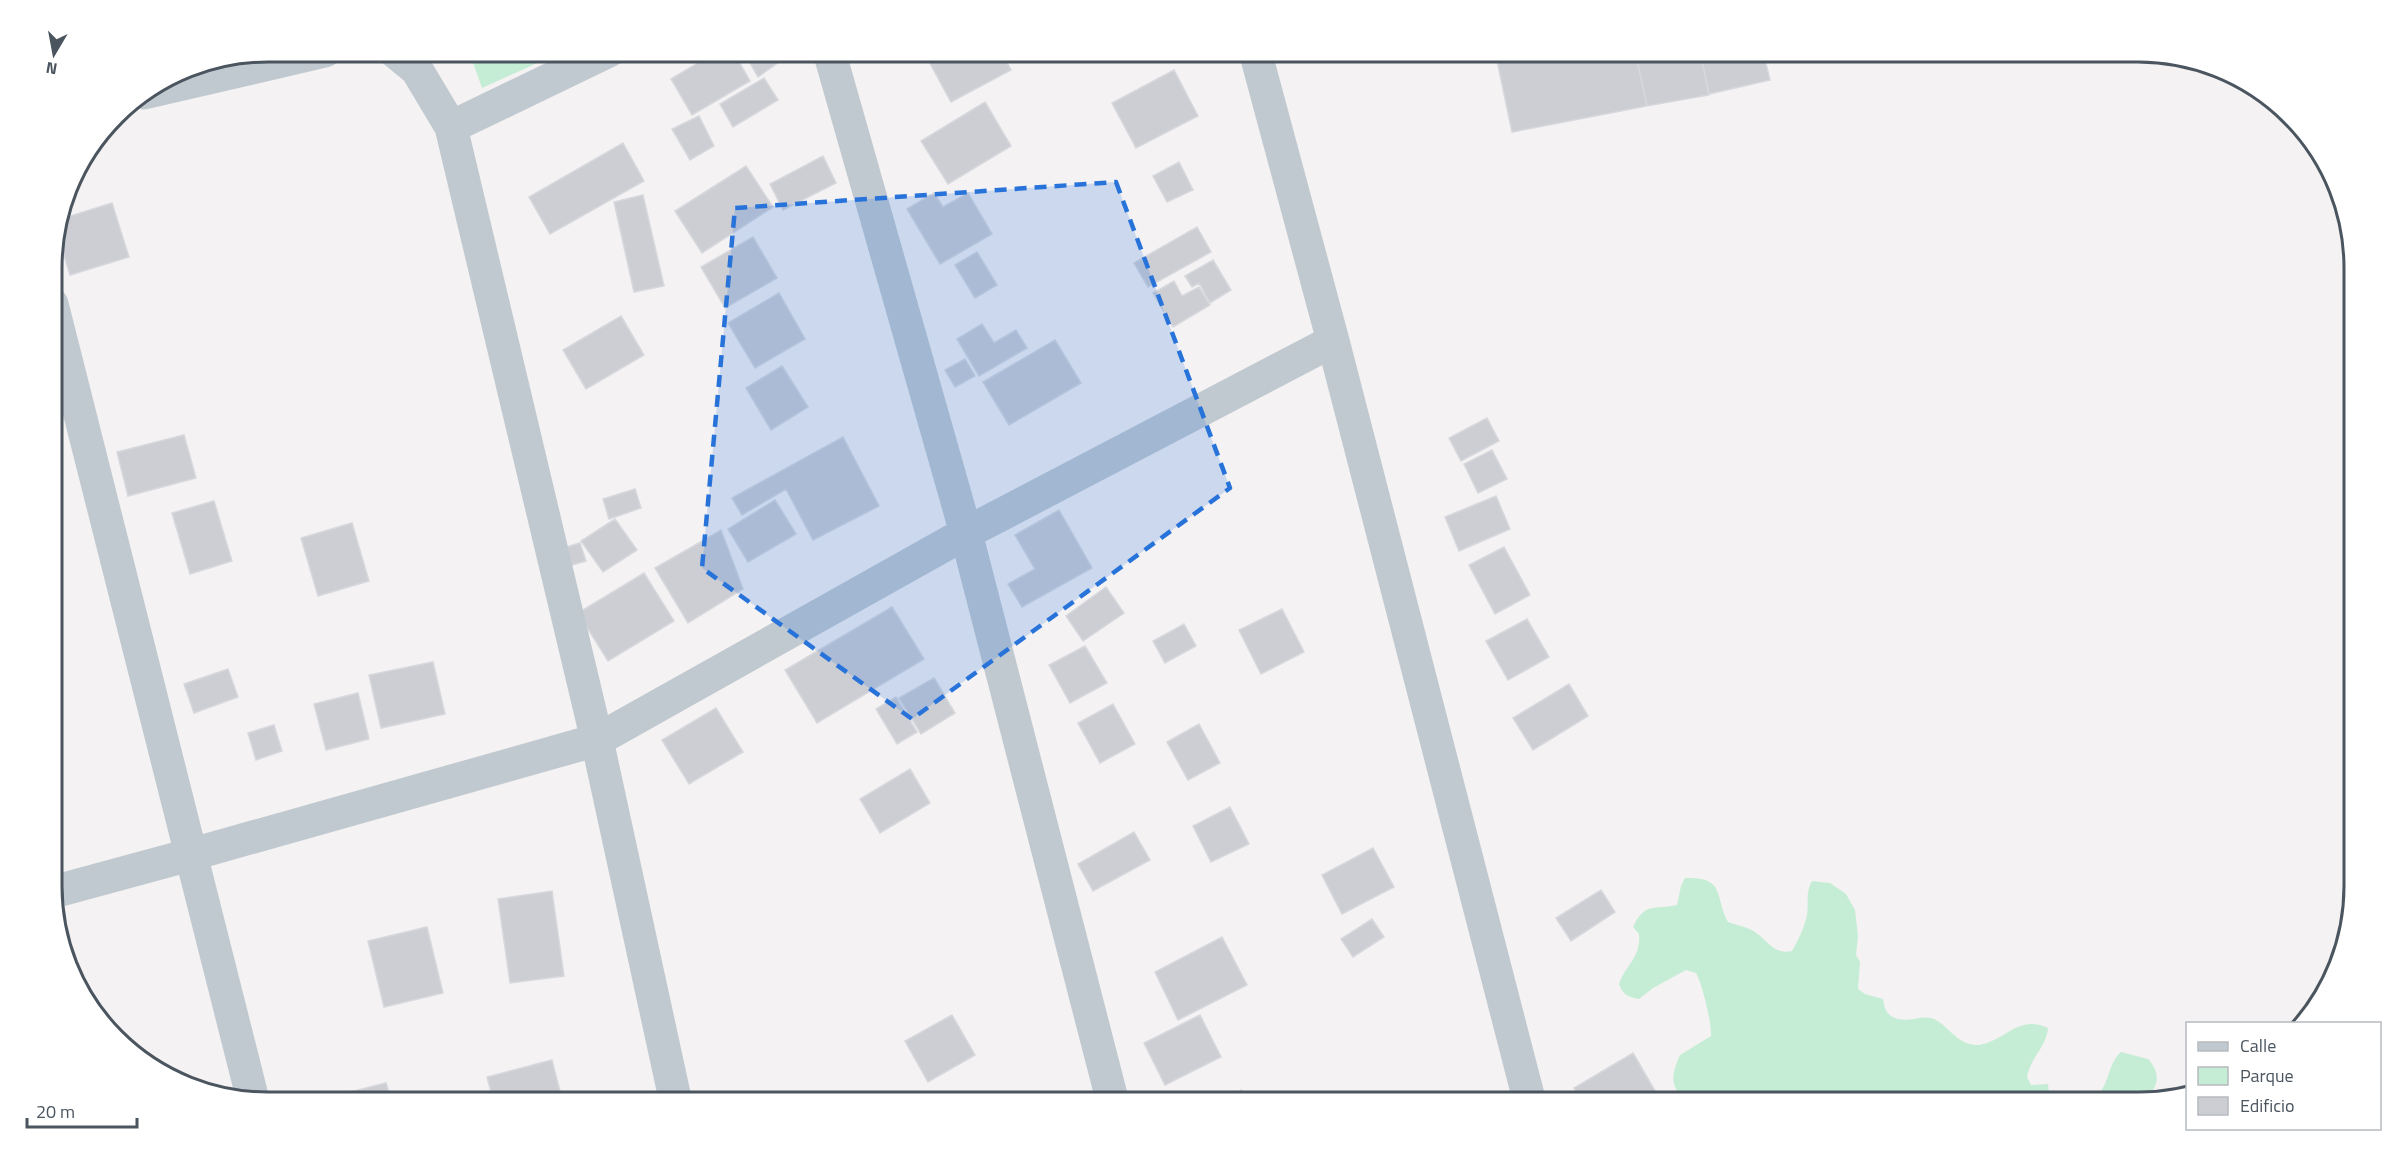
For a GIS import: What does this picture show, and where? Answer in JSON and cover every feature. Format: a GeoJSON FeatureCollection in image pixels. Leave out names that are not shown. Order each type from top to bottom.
{"type":"FeatureCollection","features":[{"type":"Feature","properties":{"kind":"street"},"geometry":{"type":"LineString","coordinates":[[168,87],[278,62]]}},
{"type":"Feature","properties":{"kind":"street"},"geometry":{"type":"LineString","coordinates":[[407,62],[417,70],[451,126],[597,740],[674,1092]]}},
{"type":"Feature","properties":{"kind":"street"},"geometry":{"type":"LineString","coordinates":[[451,126],[586,62]]}},
{"type":"Feature","properties":{"kind":"street"},"geometry":{"type":"LineString","coordinates":[[832,62],[966,533],[1110,1092]]}},
{"type":"Feature","properties":{"kind":"street"},"geometry":{"type":"LineString","coordinates":[[1258,62],[1334,342],[1527,1092]]}},
{"type":"Feature","properties":{"kind":"street"},"geometry":{"type":"LineString","coordinates":[[62,890],[597,740],[966,533],[1334,342]]}},
{"type":"Feature","properties":{"kind":"street"},"geometry":{"type":"LineString","coordinates":[[62,343],[193,854],[251,1091]]}},
{"type":"Feature","properties":{"kind":"highlighted area"},"geometry":{"type":"Polygon","coordinates":[[[1116,182],[1230,488],[912,719],[702,568],[735,208],[1116,182]]]}},
{"type":"Feature","properties":{"kind":"green space"},"geometry":{"type":"Polygon","coordinates":[[[473,62],[540,62],[482,88],[473,62]]]}},
{"type":"Feature","properties":{"kind":"green space"},"geometry":{"type":"Polygon","coordinates":[[[1685,878],[1698,878],[1713,884],[1728,922],[1752,930],[1776,949],[1786,952],[1792,951],[1803,929],[1812,881],[1830,883],[1846,894],[1855,910],[1858,936],[1856,955],[1860,962],[1858,989],[1865,994],[1883,999],[1886,1010],[1897,1019],[1931,1018],[1961,1040],[1972,1045],[1988,1043],[2028,1024],[2048,1028],[2047,1035],[2031,1064],[2027,1077],[2031,1085],[2048,1084],[2049,1092],[1678,1092],[1673,1076],[1680,1055],[1711,1036],[1706,1004],[1696,973],[1686,970],[1653,988],[1639,999],[1626,995],[1619,984],[1638,949],[1639,934],[1633,927],[1637,919],[1651,908],[1677,905],[1685,878]]]}},
{"type":"Feature","properties":{"kind":"green space"},"geometry":{"type":"Polygon","coordinates":[[[2121,1052],[2148,1059],[2157,1076],[2152,1092],[2081,1092],[2101,1091],[2121,1052]]]}},
{"type":"Feature","properties":{"kind":"building"},"geometry":{"type":"Polygon","coordinates":[[[700,62],[739,62],[750,81],[692,115],[671,79],[700,62]]]}},
{"type":"Feature","properties":{"kind":"building"},"geometry":{"type":"Polygon","coordinates":[[[749,62],[779,62],[758,77],[749,62]]]}},
{"type":"Feature","properties":{"kind":"building"},"geometry":{"type":"Polygon","coordinates":[[[929,62],[1007,62],[1011,70],[951,102],[929,62]]]}},
{"type":"Feature","properties":{"kind":"building"},"geometry":{"type":"Polygon","coordinates":[[[1497,62],[1637,62],[1647,106],[1512,132],[1497,62]]]}},
{"type":"Feature","properties":{"kind":"building"},"geometry":{"type":"Polygon","coordinates":[[[1637,62],[1702,62],[1709,95],[1647,106],[1637,62]]]}},
{"type":"Feature","properties":{"kind":"building"},"geometry":{"type":"Polygon","coordinates":[[[1702,62],[1766,62],[1770,80],[1709,94],[1702,62]]]}},
{"type":"Feature","properties":{"kind":"building"},"geometry":{"type":"Polygon","coordinates":[[[1174,70],[1198,116],[1136,148],[1112,103],[1174,70]]]}},
{"type":"Feature","properties":{"kind":"building"},"geometry":{"type":"Polygon","coordinates":[[[764,78],[778,100],[733,127],[720,104],[764,78]]]}},
{"type":"Feature","properties":{"kind":"building"},"geometry":{"type":"Polygon","coordinates":[[[985,102],[1011,146],[948,184],[921,141],[985,102]]]}},
{"type":"Feature","properties":{"kind":"building"},"geometry":{"type":"Polygon","coordinates":[[[699,116],[714,146],[690,160],[672,129],[699,116]]]}},
{"type":"Feature","properties":{"kind":"building"},"geometry":{"type":"Polygon","coordinates":[[[623,143],[644,181],[550,234],[529,197],[623,143]]]}},
{"type":"Feature","properties":{"kind":"building"},"geometry":{"type":"Polygon","coordinates":[[[823,156],[836,183],[783,210],[770,184],[823,156]]]}},
{"type":"Feature","properties":{"kind":"building"},"geometry":{"type":"Polygon","coordinates":[[[1179,162],[1193,190],[1167,202],[1153,176],[1179,162]]]}},
{"type":"Feature","properties":{"kind":"building"},"geometry":{"type":"Polygon","coordinates":[[[746,166],[773,207],[702,253],[675,211],[746,166]]]}},
{"type":"Feature","properties":{"kind":"building"},"geometry":{"type":"Polygon","coordinates":[[[934,193],[943,207],[968,193],[992,234],[940,264],[907,209],[934,193]]]}},
{"type":"Feature","properties":{"kind":"building"},"geometry":{"type":"Polygon","coordinates":[[[643,195],[664,286],[634,292],[614,202],[643,195]]]}},
{"type":"Feature","properties":{"kind":"building"},"geometry":{"type":"Polygon","coordinates":[[[112,203],[129,257],[70,275],[62,250],[68,217],[112,203]]]}},
{"type":"Feature","properties":{"kind":"building"},"geometry":{"type":"Polygon","coordinates":[[[1197,227],[1211,252],[1148,287],[1134,263],[1197,227]]]}},
{"type":"Feature","properties":{"kind":"building"},"geometry":{"type":"Polygon","coordinates":[[[753,237],[777,278],[725,308],[701,267],[753,237]]]}},
{"type":"Feature","properties":{"kind":"building"},"geometry":{"type":"Polygon","coordinates":[[[977,252],[997,285],[975,298],[955,265],[977,252]]]}},
{"type":"Feature","properties":{"kind":"building"},"geometry":{"type":"Polygon","coordinates":[[[1213,260],[1231,290],[1210,303],[1199,283],[1192,287],[1185,276],[1213,260]]]}},
{"type":"Feature","properties":{"kind":"building"},"geometry":{"type":"Polygon","coordinates":[[[1174,281],[1182,296],[1199,287],[1210,305],[1173,327],[1153,293],[1174,281]]]}},
{"type":"Feature","properties":{"kind":"building"},"geometry":{"type":"Polygon","coordinates":[[[779,293],[805,339],[755,368],[728,323],[779,293]]]}},
{"type":"Feature","properties":{"kind":"building"},"geometry":{"type":"Polygon","coordinates":[[[621,316],[644,355],[586,389],[563,350],[621,316]]]}},
{"type":"Feature","properties":{"kind":"building"},"geometry":{"type":"Polygon","coordinates":[[[982,324],[994,343],[1016,330],[1027,348],[979,376],[957,339],[982,324]]]}},
{"type":"Feature","properties":{"kind":"building"},"geometry":{"type":"Polygon","coordinates":[[[1055,340],[1081,383],[1009,425],[983,382],[1055,340]]]}},
{"type":"Feature","properties":{"kind":"building"},"geometry":{"type":"Polygon","coordinates":[[[965,359],[975,376],[955,387],[945,370],[965,359]]]}},
{"type":"Feature","properties":{"kind":"building"},"geometry":{"type":"Polygon","coordinates":[[[782,366],[808,407],[771,430],[746,388],[782,366]]]}},
{"type":"Feature","properties":{"kind":"building"},"geometry":{"type":"Polygon","coordinates":[[[1487,418],[1499,441],[1461,461],[1449,438],[1487,418]]]}},
{"type":"Feature","properties":{"kind":"building"},"geometry":{"type":"Polygon","coordinates":[[[184,435],[196,478],[128,496],[117,452],[184,435]]]}},
{"type":"Feature","properties":{"kind":"building"},"geometry":{"type":"Polygon","coordinates":[[[843,437],[879,506],[813,540],[786,489],[742,515],[732,498],[843,437]]]}},
{"type":"Feature","properties":{"kind":"building"},"geometry":{"type":"Polygon","coordinates":[[[1492,450],[1507,479],[1478,493],[1464,464],[1492,450]]]}},
{"type":"Feature","properties":{"kind":"building"},"geometry":{"type":"Polygon","coordinates":[[[635,489],[641,508],[609,519],[603,499],[635,489]]]}},
{"type":"Feature","properties":{"kind":"building"},"geometry":{"type":"Polygon","coordinates":[[[1496,496],[1510,529],[1459,551],[1445,517],[1496,496]]]}},
{"type":"Feature","properties":{"kind":"building"},"geometry":{"type":"Polygon","coordinates":[[[775,500],[796,534],[748,562],[728,529],[775,500]]]}},
{"type":"Feature","properties":{"kind":"building"},"geometry":{"type":"Polygon","coordinates":[[[214,501],[232,561],[190,574],[172,513],[214,501]]]}},
{"type":"Feature","properties":{"kind":"building"},"geometry":{"type":"Polygon","coordinates":[[[1059,510],[1092,568],[1022,607],[1008,584],[1035,569],[1015,535],[1059,510]]]}},
{"type":"Feature","properties":{"kind":"building"},"geometry":{"type":"Polygon","coordinates":[[[615,519],[637,550],[603,572],[581,541],[615,519]]]}},
{"type":"Feature","properties":{"kind":"building"},"geometry":{"type":"Polygon","coordinates":[[[352,523],[369,581],[318,596],[301,538],[352,523]]]}},
{"type":"Feature","properties":{"kind":"building"},"geometry":{"type":"Polygon","coordinates":[[[721,530],[743,589],[688,623],[655,568],[721,530]]]}},
{"type":"Feature","properties":{"kind":"building"},"geometry":{"type":"Polygon","coordinates":[[[580,543],[586,561],[572,565],[566,547],[580,543]]]}},
{"type":"Feature","properties":{"kind":"building"},"geometry":{"type":"Polygon","coordinates":[[[1504,547],[1530,595],[1495,614],[1469,565],[1504,547]]]}},
{"type":"Feature","properties":{"kind":"building"},"geometry":{"type":"Polygon","coordinates":[[[644,573],[674,621],[608,661],[578,613],[644,573]]]}},
{"type":"Feature","properties":{"kind":"building"},"geometry":{"type":"Polygon","coordinates":[[[1106,587],[1124,613],[1083,641],[1066,616],[1106,587]]]}},
{"type":"Feature","properties":{"kind":"building"},"geometry":{"type":"Polygon","coordinates":[[[892,607],[924,659],[817,723],[785,670],[892,607]]]}},
{"type":"Feature","properties":{"kind":"building"},"geometry":{"type":"Polygon","coordinates":[[[1282,609],[1304,652],[1261,674],[1239,630],[1282,609]]]}},
{"type":"Feature","properties":{"kind":"building"},"geometry":{"type":"Polygon","coordinates":[[[1527,619],[1549,657],[1508,680],[1486,641],[1527,619]]]}},
{"type":"Feature","properties":{"kind":"building"},"geometry":{"type":"Polygon","coordinates":[[[1184,624],[1196,646],[1165,663],[1153,641],[1184,624]]]}},
{"type":"Feature","properties":{"kind":"building"},"geometry":{"type":"Polygon","coordinates":[[[1085,646],[1107,683],[1070,703],[1049,665],[1085,646]]]}},
{"type":"Feature","properties":{"kind":"building"},"geometry":{"type":"Polygon","coordinates":[[[433,662],[445,714],[381,728],[369,675],[433,662]]]}},
{"type":"Feature","properties":{"kind":"building"},"geometry":{"type":"Polygon","coordinates":[[[228,669],[238,697],[194,713],[184,684],[228,669]]]}},
{"type":"Feature","properties":{"kind":"building"},"geometry":{"type":"Polygon","coordinates":[[[934,678],[955,713],[921,734],[899,698],[934,678]]]}},
{"type":"Feature","properties":{"kind":"building"},"geometry":{"type":"Polygon","coordinates":[[[1569,684],[1588,716],[1533,750],[1513,718],[1569,684]]]}},
{"type":"Feature","properties":{"kind":"building"},"geometry":{"type":"Polygon","coordinates":[[[358,693],[369,739],[326,750],[314,704],[358,693]]]}},
{"type":"Feature","properties":{"kind":"building"},"geometry":{"type":"Polygon","coordinates":[[[896,697],[917,732],[897,744],[876,709],[896,697]]]}},
{"type":"Feature","properties":{"kind":"building"},"geometry":{"type":"Polygon","coordinates":[[[1113,704],[1135,744],[1100,763],[1078,723],[1113,704]]]}},
{"type":"Feature","properties":{"kind":"building"},"geometry":{"type":"Polygon","coordinates":[[[716,708],[743,752],[689,784],[662,740],[716,708]]]}},
{"type":"Feature","properties":{"kind":"building"},"geometry":{"type":"Polygon","coordinates":[[[1199,724],[1220,763],[1188,780],[1167,742],[1199,724]]]}},
{"type":"Feature","properties":{"kind":"building"},"geometry":{"type":"Polygon","coordinates":[[[274,725],[282,751],[256,760],[248,733],[274,725]]]}},
{"type":"Feature","properties":{"kind":"building"},"geometry":{"type":"Polygon","coordinates":[[[910,769],[930,803],[880,833],[860,799],[910,769]]]}},
{"type":"Feature","properties":{"kind":"building"},"geometry":{"type":"Polygon","coordinates":[[[1230,807],[1249,844],[1211,862],[1193,826],[1230,807]]]}},
{"type":"Feature","properties":{"kind":"building"},"geometry":{"type":"Polygon","coordinates":[[[1134,832],[1150,860],[1093,891],[1078,864],[1134,832]]]}},
{"type":"Feature","properties":{"kind":"building"},"geometry":{"type":"Polygon","coordinates":[[[1373,848],[1394,887],[1342,914],[1322,875],[1373,848]]]}},
{"type":"Feature","properties":{"kind":"building"},"geometry":{"type":"Polygon","coordinates":[[[1601,890],[1615,912],[1571,941],[1556,918],[1601,890]]]}},
{"type":"Feature","properties":{"kind":"building"},"geometry":{"type":"Polygon","coordinates":[[[552,891],[564,976],[510,983],[498,899],[552,891]]]}},
{"type":"Feature","properties":{"kind":"building"},"geometry":{"type":"Polygon","coordinates":[[[1372,919],[1384,937],[1353,957],[1341,939],[1372,919]]]}},
{"type":"Feature","properties":{"kind":"building"},"geometry":{"type":"Polygon","coordinates":[[[427,927],[443,993],[384,1007],[368,941],[427,927]]]}},
{"type":"Feature","properties":{"kind":"building"},"geometry":{"type":"Polygon","coordinates":[[[1222,937],[1247,985],[1178,1020],[1155,972],[1222,937]]]}},
{"type":"Feature","properties":{"kind":"building"},"geometry":{"type":"Polygon","coordinates":[[[952,1015],[975,1055],[928,1082],[905,1041],[952,1015]]]}},
{"type":"Feature","properties":{"kind":"building"},"geometry":{"type":"Polygon","coordinates":[[[1200,1015],[1221,1057],[1165,1085],[1144,1043],[1200,1015]]]}},
{"type":"Feature","properties":{"kind":"building"},"geometry":{"type":"Polygon","coordinates":[[[1633,1053],[1656,1092],[1576,1092],[1574,1088],[1633,1053]]]}},
{"type":"Feature","properties":{"kind":"building"},"geometry":{"type":"Polygon","coordinates":[[[552,1060],[560,1092],[491,1092],[487,1077],[552,1060]]]}},
{"type":"Feature","properties":{"kind":"building"},"geometry":{"type":"Polygon","coordinates":[[[386,1083],[389,1092],[350,1092],[386,1083]]]}}]}
